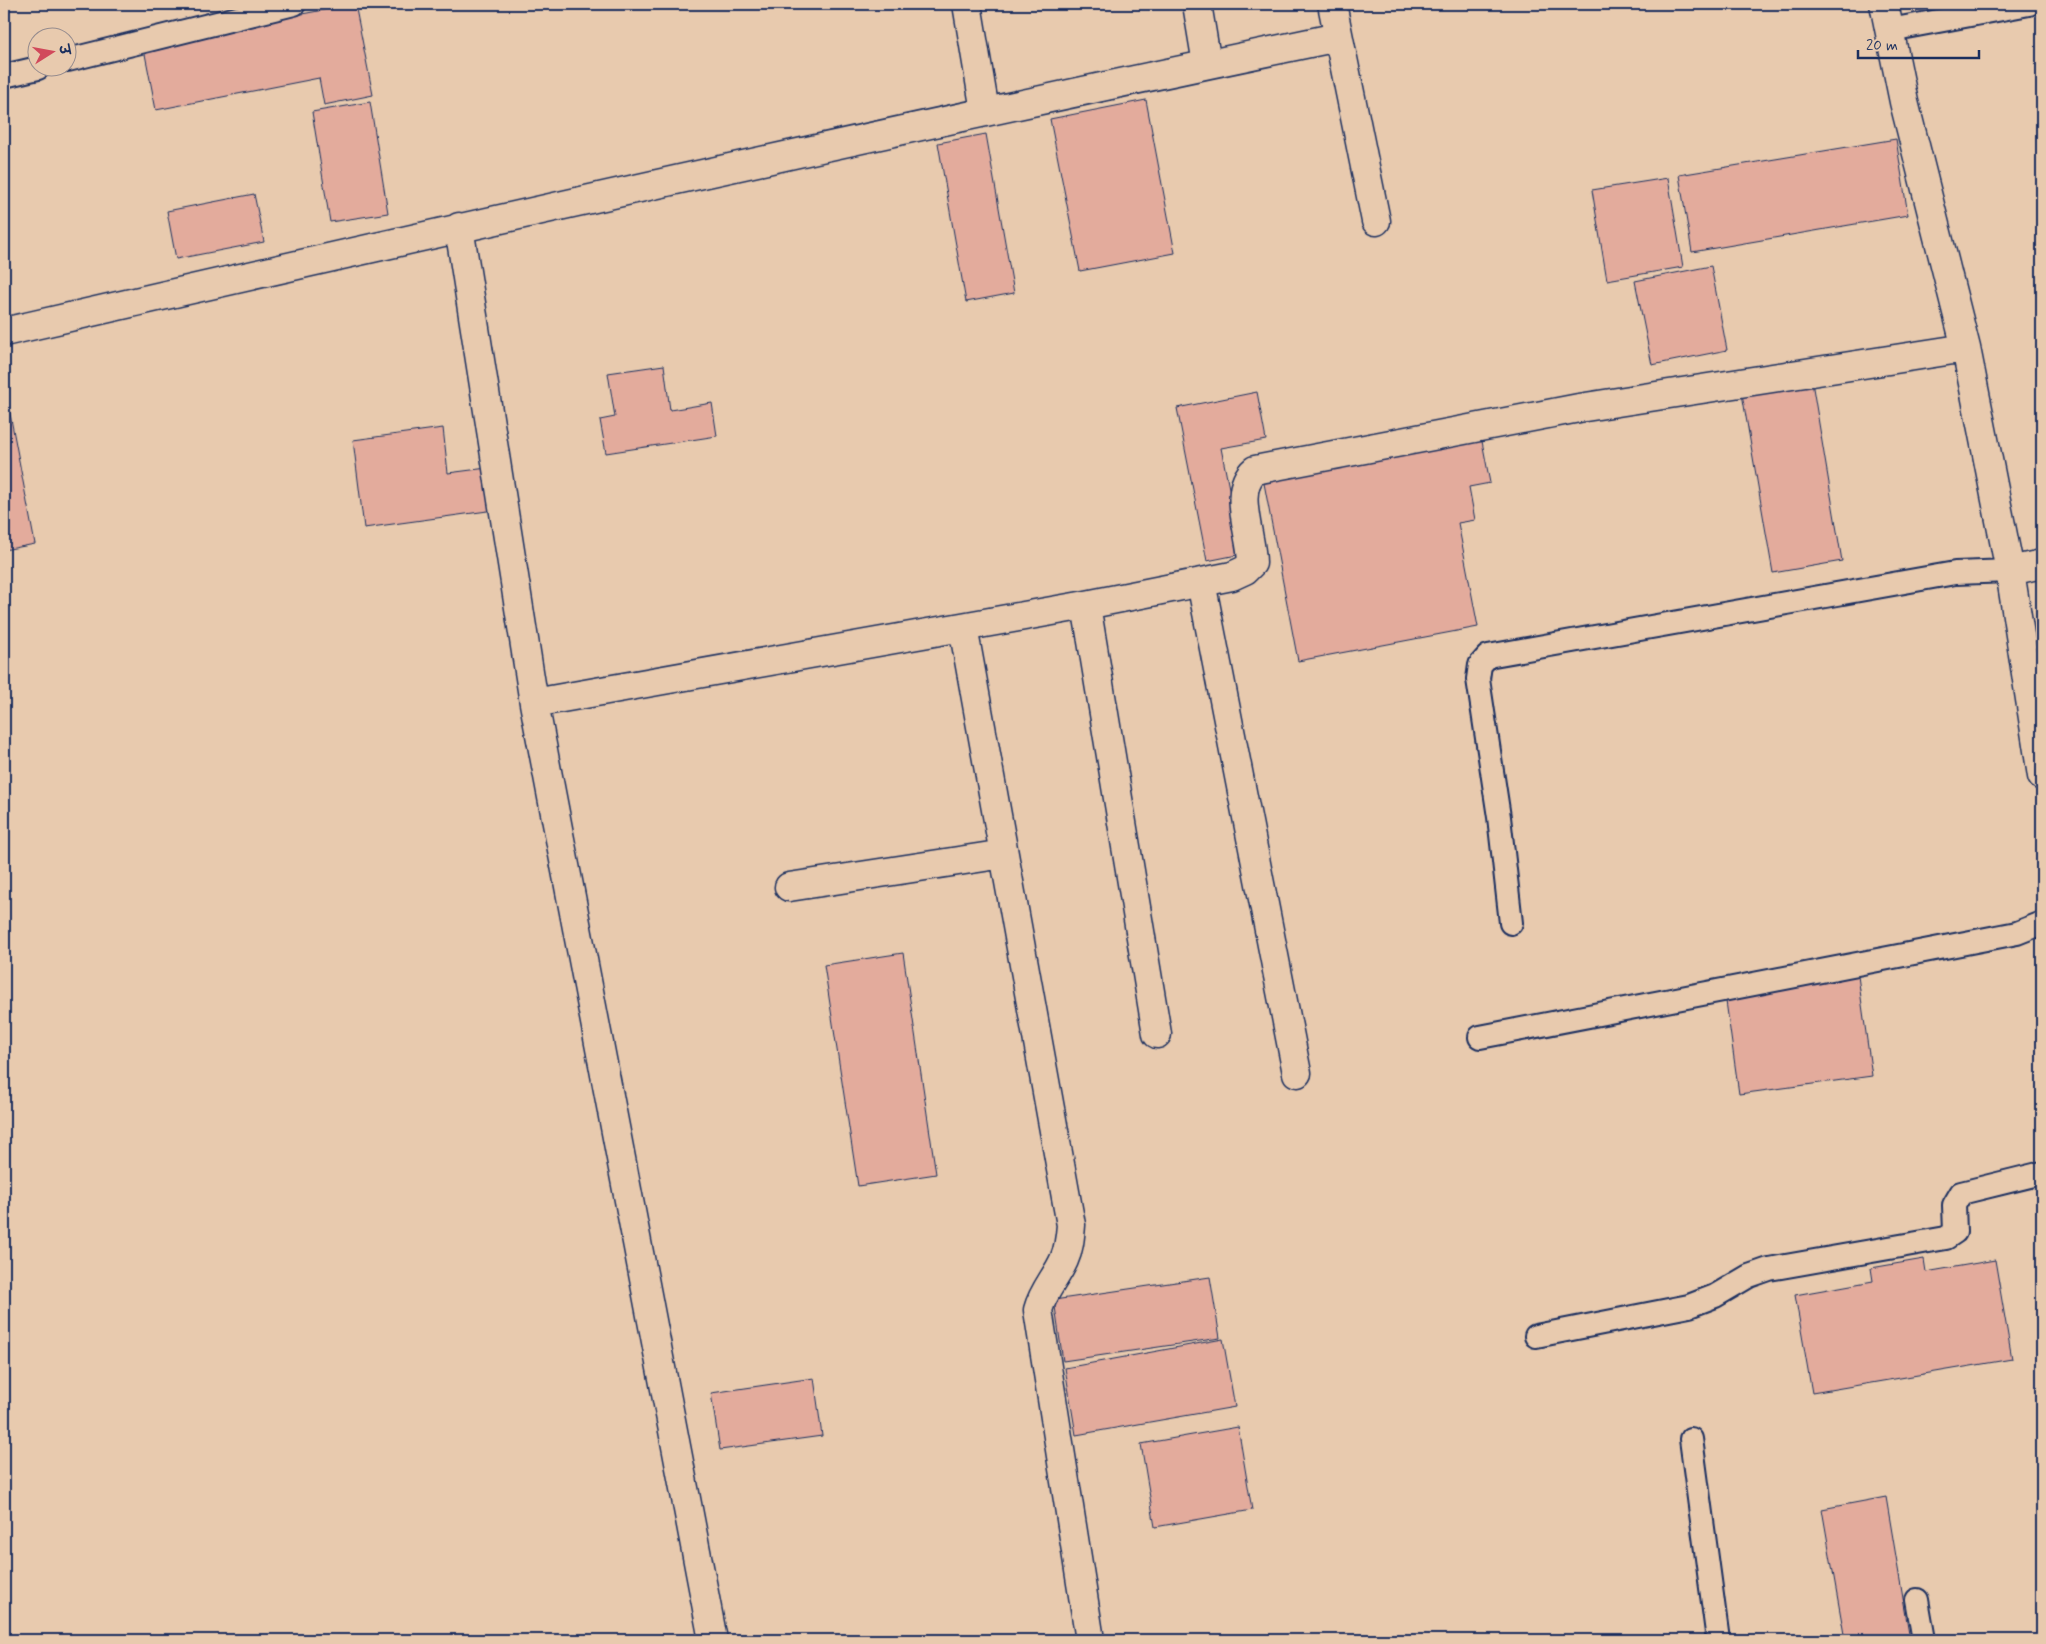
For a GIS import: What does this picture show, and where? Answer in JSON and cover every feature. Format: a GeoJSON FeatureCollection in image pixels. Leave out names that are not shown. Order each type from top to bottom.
{"type":"FeatureCollection","features":[{"type":"Feature","properties":{"kind":"street"},"geometry":{"type":"LineString","coordinates":[[966,4],[985,111]]}},
{"type":"Feature","properties":{"kind":"street"},"geometry":{"type":"LineString","coordinates":[[1197,4],[1208,64]]}},
{"type":"Feature","properties":{"kind":"street"},"geometry":{"type":"LineString","coordinates":[[1332,4],[1376,221]]}},
{"type":"Feature","properties":{"kind":"street"},"geometry":{"type":"LineString","coordinates":[[1884,4],[1904,102],[1966,348],[2010,571],[2042,776]]}},
{"type":"Feature","properties":{"kind":"street"},"geometry":{"type":"LineString","coordinates":[[4,332],[458,227],[985,111],[1338,37]]}},
{"type":"Feature","properties":{"kind":"street"},"geometry":{"type":"LineString","coordinates":[[458,227],[534,703],[713,1640]]}},
{"type":"Feature","properties":{"kind":"street"},"geometry":{"type":"LineString","coordinates":[[534,703],[1086,605],[1232,576],[1245,570],[1252,563],[1243,489],[1246,477],[1255,470],[1579,408],[1966,348]]}},
{"type":"Feature","properties":{"kind":"street"},"geometry":{"type":"LineString","coordinates":[[2010,571],[2042,564]]}},
{"type":"Feature","properties":{"kind":"street"},"geometry":{"type":"LineString","coordinates":[[1201,582],[1297,1072]]}},
{"type":"Feature","properties":{"kind":"street"},"geometry":{"type":"LineString","coordinates":[[1086,605],[1157,1034]]}},
{"type":"Feature","properties":{"kind":"street"},"geometry":{"type":"LineString","coordinates":[[963,627],[1071,1225],[1069,1244],[1063,1261],[1042,1298],[1038,1310],[1090,1640]]}},
{"type":"Feature","properties":{"kind":"street"},"geometry":{"type":"LineString","coordinates":[[789,887],[1004,854]]}},
{"type":"Feature","properties":{"kind":"lane"},"geometry":{"type":"LineString","coordinates":[[78,58],[294,4]]}},
{"type":"Feature","properties":{"kind":"lane"},"geometry":{"type":"LineString","coordinates":[[1890,30],[2029,4]]}},
{"type":"Feature","properties":{"kind":"lane"},"geometry":{"type":"LineString","coordinates":[[4,76],[28,70]]}},
{"type":"Feature","properties":{"kind":"lane"},"geometry":{"type":"LineString","coordinates":[[1511,923],[1499,817],[1478,678],[1480,665],[1488,656],[1955,573],[2010,571]]}},
{"type":"Feature","properties":{"kind":"lane"},"geometry":{"type":"LineString","coordinates":[[1480,1037],[2017,933],[2042,924]]}},
{"type":"Feature","properties":{"kind":"lane"},"geometry":{"type":"LineString","coordinates":[[1536,1336],[1689,1306],[1715,1296],[1749,1276],[1769,1269],[1946,1238],[1955,1232],[1954,1205],[1961,1193],[2042,1173]]}},
{"type":"Feature","properties":{"kind":"lane"},"geometry":{"type":"LineString","coordinates":[[1691,1439],[1718,1640]]}},
{"type":"Feature","properties":{"kind":"lane"},"geometry":{"type":"LineString","coordinates":[[1916,1600],[1924,1640]]}},
{"type":"Feature","properties":{"kind":"building"},"geometry":{"type":"Polygon","coordinates":[[[355,4],[373,95],[324,105],[319,78],[156,110],[143,44],[355,4]]]}},
{"type":"Feature","properties":{"kind":"building"},"geometry":{"type":"Polygon","coordinates":[[[1146,100],[1175,253],[1080,271],[1050,119],[1146,100]]]}},
{"type":"Feature","properties":{"kind":"building"},"geometry":{"type":"Polygon","coordinates":[[[370,102],[388,213],[330,222],[312,112],[370,102]]]}},
{"type":"Feature","properties":{"kind":"building"},"geometry":{"type":"Polygon","coordinates":[[[986,134],[1014,293],[966,302],[938,143],[986,134]]]}},
{"type":"Feature","properties":{"kind":"building"},"geometry":{"type":"Polygon","coordinates":[[[1896,139],[1908,215],[1692,252],[1679,175],[1896,139]]]}},
{"type":"Feature","properties":{"kind":"building"},"geometry":{"type":"Polygon","coordinates":[[[1668,178],[1683,267],[1607,280],[1592,190],[1668,178]]]}},
{"type":"Feature","properties":{"kind":"building"},"geometry":{"type":"Polygon","coordinates":[[[254,194],[264,242],[176,259],[167,211],[254,194]]]}},
{"type":"Feature","properties":{"kind":"building"},"geometry":{"type":"Polygon","coordinates":[[[1711,266],[1727,350],[1652,365],[1635,281],[1711,266]]]}},
{"type":"Feature","properties":{"kind":"building"},"geometry":{"type":"Polygon","coordinates":[[[664,365],[670,410],[712,403],[717,436],[606,453],[600,420],[615,417],[608,373],[664,365]]]}},
{"type":"Feature","properties":{"kind":"building"},"geometry":{"type":"Polygon","coordinates":[[[1811,376],[1842,561],[1773,573],[1741,388],[1811,376]]]}},
{"type":"Feature","properties":{"kind":"building"},"geometry":{"type":"Polygon","coordinates":[[[1257,392],[1266,440],[1221,448],[1242,554],[1207,561],[1177,408],[1257,392]]]}},
{"type":"Feature","properties":{"kind":"building"},"geometry":{"type":"Polygon","coordinates":[[[7,398],[35,544],[4,550],[4,399],[7,398]]]}},
{"type":"Feature","properties":{"kind":"building"},"geometry":{"type":"Polygon","coordinates":[[[443,428],[448,473],[495,467],[502,509],[364,528],[353,440],[443,428]]]}},
{"type":"Feature","properties":{"kind":"building"},"geometry":{"type":"Polygon","coordinates":[[[1481,436],[1490,483],[1469,487],[1475,520],[1458,523],[1478,627],[1298,661],[1263,478],[1481,436]]]}},
{"type":"Feature","properties":{"kind":"building"},"geometry":{"type":"Polygon","coordinates":[[[903,953],[936,1174],[858,1186],[824,965],[903,953]]]}},
{"type":"Feature","properties":{"kind":"building"},"geometry":{"type":"Polygon","coordinates":[[[1858,976],[1872,1076],[1739,1094],[1725,994],[1858,976]]]}},
{"type":"Feature","properties":{"kind":"building"},"geometry":{"type":"Polygon","coordinates":[[[1924,1259],[1926,1272],[1995,1260],[2012,1359],[1812,1393],[1795,1295],[1873,1281],[1871,1268],[1924,1259]]]}},
{"type":"Feature","properties":{"kind":"building"},"geometry":{"type":"Polygon","coordinates":[[[1210,1277],[1220,1338],[1063,1361],[1054,1300],[1210,1277]]]}},
{"type":"Feature","properties":{"kind":"building"},"geometry":{"type":"Polygon","coordinates":[[[1223,1339],[1235,1407],[1076,1435],[1065,1368],[1223,1339]]]}},
{"type":"Feature","properties":{"kind":"building"},"geometry":{"type":"Polygon","coordinates":[[[814,1378],[822,1436],[720,1450],[711,1393],[814,1378]]]}},
{"type":"Feature","properties":{"kind":"building"},"geometry":{"type":"Polygon","coordinates":[[[1238,1427],[1252,1510],[1155,1527],[1141,1444],[1238,1427]]]}},
{"type":"Feature","properties":{"kind":"building"},"geometry":{"type":"Polygon","coordinates":[[[1886,1497],[1910,1640],[1845,1640],[1822,1509],[1886,1497]]]}}]}
